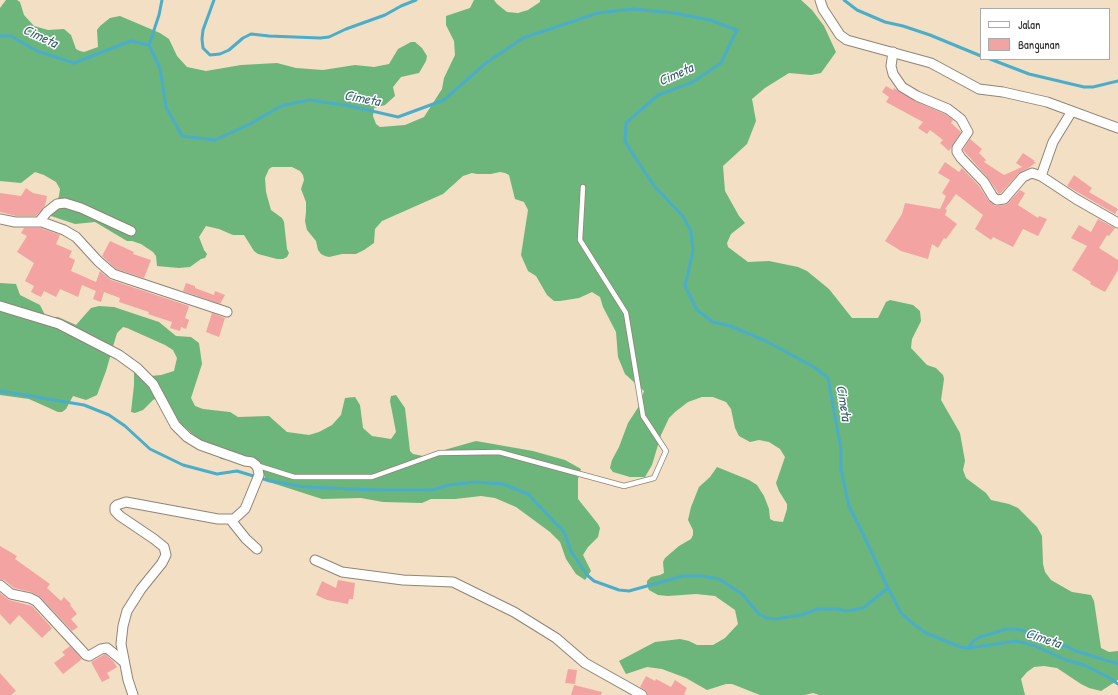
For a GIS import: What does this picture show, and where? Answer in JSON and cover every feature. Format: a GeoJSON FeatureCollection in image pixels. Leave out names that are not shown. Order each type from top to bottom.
{"type":"FeatureCollection","features":[{"type":"Feature","properties":{"kind":"street"},"geometry":{"type":"LineString","coordinates":[[820,0],[823,9],[840,35],[853,42],[931,63],[962,78],[979,89],[1003,92],[1046,102],[1118,128]]}},
{"type":"Feature","properties":{"kind":"street"},"geometry":{"type":"LineString","coordinates":[[893,52],[891,66],[893,74],[902,88],[916,96],[948,109],[961,119],[968,132],[957,148],[957,152],[984,182],[993,197],[997,200],[1004,199],[1026,174],[1032,173],[1041,176],[1082,203],[1118,223]]}},
{"type":"Feature","properties":{"kind":"street"},"geometry":{"type":"LineString","coordinates":[[1041,176],[1053,142],[1072,111]]}},
{"type":"Feature","properties":{"kind":"street"},"geometry":{"type":"LineString","coordinates":[[38,222],[57,204],[65,203],[81,208],[131,231]]}},
{"type":"Feature","properties":{"kind":"street"},"geometry":{"type":"LineString","coordinates":[[0,219],[15,222],[38,222],[64,230],[76,237],[98,261],[113,274],[226,312]]}},
{"type":"Feature","properties":{"kind":"street"},"geometry":{"type":"LineString","coordinates":[[0,306],[59,324],[119,354],[137,368],[152,384],[175,425],[187,437],[200,445],[245,461],[252,462],[256,465],[259,475],[245,509],[238,517],[218,519],[126,502],[115,507],[115,511],[120,516],[164,547],[166,555],[162,563],[141,589],[127,611],[123,626],[121,644],[124,662],[133,695]]}},
{"type":"Feature","properties":{"kind":"street"},"geometry":{"type":"LineString","coordinates":[[230,519],[246,539],[257,549]]}},
{"type":"Feature","properties":{"kind":"street"},"geometry":{"type":"LineString","coordinates":[[315,560],[342,572],[403,580],[453,582],[514,612],[556,638],[585,663],[642,695]]}},
{"type":"Feature","properties":{"kind":"street"},"geometry":{"type":"LineString","coordinates":[[0,585],[11,594],[30,598],[36,601],[86,655],[89,656],[101,649],[107,648],[124,662]]}},
{"type":"Feature","properties":{"kind":"lane"},"geometry":{"type":"LineString","coordinates":[[256,465],[294,477],[372,477],[439,453],[499,452],[624,486],[654,478],[666,451],[644,416],[626,313],[580,240],[583,187]]}},
{"type":"Feature","properties":{"kind":"green space"},"geometry":{"type":"Polygon","coordinates":[[[6,0],[17,0],[20,2],[24,15],[34,26],[48,30],[64,29],[71,35],[76,49],[80,51],[84,52],[98,47],[97,30],[110,18],[120,16],[160,33],[169,39],[177,56],[187,67],[206,71],[241,65],[277,63],[296,68],[323,70],[355,65],[374,67],[389,64],[398,49],[411,42],[415,42],[422,48],[427,56],[426,61],[419,73],[401,77],[393,87],[395,96],[385,105],[374,108],[373,116],[376,124],[380,127],[405,125],[424,117],[442,89],[444,78],[455,55],[454,41],[446,25],[446,16],[470,8],[474,0],[494,0],[507,12],[518,13],[528,10],[540,2],[540,0],[801,0],[812,10],[824,26],[836,52],[821,73],[811,75],[789,73],[765,88],[752,99],[756,121],[747,144],[723,166],[725,191],[739,216],[745,223],[731,234],[727,243],[728,247],[748,262],[769,261],[798,267],[807,271],[829,289],[852,318],[878,318],[886,302],[890,300],[913,305],[920,311],[921,321],[912,339],[911,348],[927,365],[936,368],[943,375],[944,379],[941,400],[960,433],[965,461],[963,470],[966,478],[986,493],[991,500],[1009,504],[1018,508],[1037,527],[1042,536],[1043,564],[1045,572],[1051,580],[1072,592],[1091,595],[1094,601],[1101,648],[1109,652],[1118,651],[1118,680],[1101,691],[1081,684],[1057,668],[1044,666],[1034,667],[1021,679],[1025,695],[819,695],[813,693],[805,695],[760,695],[732,684],[726,684],[707,690],[686,678],[662,669],[647,667],[626,674],[619,661],[655,642],[680,639],[697,645],[713,645],[725,638],[738,624],[735,610],[715,596],[696,594],[668,596],[658,595],[649,590],[647,581],[651,577],[664,573],[663,562],[665,558],[679,546],[691,539],[693,530],[688,520],[691,507],[699,487],[710,477],[717,467],[749,480],[757,485],[764,496],[769,509],[770,519],[783,522],[787,504],[776,483],[785,457],[780,449],[769,442],[759,440],[750,442],[739,436],[735,428],[731,409],[726,402],[713,397],[702,397],[688,402],[669,418],[661,435],[652,465],[645,477],[630,477],[613,472],[610,468],[612,460],[619,447],[628,423],[639,406],[644,391],[625,374],[618,357],[616,332],[603,307],[600,297],[592,292],[579,298],[554,301],[547,295],[536,276],[528,271],[521,255],[528,210],[524,202],[515,199],[509,175],[505,173],[472,173],[463,176],[443,194],[382,221],[375,229],[374,243],[364,250],[356,254],[342,254],[329,257],[321,254],[318,250],[316,241],[307,230],[305,221],[306,202],[301,189],[304,180],[303,175],[300,171],[292,167],[272,167],[269,169],[265,178],[266,192],[271,210],[282,218],[284,222],[287,249],[289,253],[287,257],[283,259],[258,254],[254,251],[244,235],[233,235],[219,229],[206,226],[199,237],[207,254],[205,258],[201,259],[190,267],[179,268],[157,266],[156,256],[153,252],[141,244],[127,241],[95,222],[75,224],[51,216],[59,196],[60,189],[56,182],[35,172],[21,183],[0,181],[0,8],[6,0]]]}},
{"type":"Feature","properties":{"kind":"green space"},"geometry":{"type":"Polygon","coordinates":[[[0,283],[16,284],[20,295],[40,305],[46,317],[58,317],[76,325],[91,308],[99,306],[114,307],[159,322],[176,336],[191,337],[199,343],[202,364],[191,398],[195,406],[203,409],[230,412],[238,417],[269,416],[287,432],[309,435],[319,432],[332,425],[341,415],[345,398],[355,397],[360,405],[363,428],[372,436],[391,439],[396,432],[390,401],[391,396],[396,395],[405,408],[410,451],[413,454],[423,456],[476,441],[533,451],[565,460],[581,469],[578,479],[578,499],[600,528],[598,537],[588,547],[583,555],[591,571],[585,580],[576,574],[566,559],[560,542],[550,532],[516,507],[495,498],[481,496],[455,499],[431,499],[422,503],[383,502],[361,498],[322,499],[266,481],[262,468],[254,464],[221,459],[180,423],[161,396],[153,400],[143,410],[135,413],[131,412],[134,369],[150,376],[161,375],[174,371],[177,358],[173,350],[165,345],[127,328],[123,327],[117,333],[97,395],[86,400],[73,396],[66,409],[62,412],[58,412],[29,399],[0,395],[0,283]]]}},
{"type":"Feature","properties":{"kind":"building"},"geometry":{"type":"Polygon","coordinates":[[[886,86],[893,90],[894,88],[915,101],[945,114],[953,120],[951,123],[961,132],[949,151],[940,143],[943,140],[930,130],[927,134],[918,128],[923,122],[886,102],[889,97],[882,92],[886,86]]]}},
{"type":"Feature","properties":{"kind":"building"},"geometry":{"type":"Polygon","coordinates":[[[970,139],[982,149],[979,153],[986,160],[984,162],[1004,175],[1022,167],[1016,163],[1023,153],[1035,161],[1033,162],[1036,162],[1019,173],[999,194],[988,178],[963,150],[970,139]]]}},
{"type":"Feature","properties":{"kind":"building"},"geometry":{"type":"Polygon","coordinates":[[[945,162],[959,172],[962,168],[979,186],[988,200],[995,206],[1005,205],[1020,190],[1025,193],[1018,205],[1038,218],[1039,216],[1047,219],[1038,236],[1023,229],[1013,247],[993,237],[991,240],[975,229],[983,215],[956,194],[945,209],[947,210],[945,215],[957,224],[946,239],[944,238],[938,248],[932,244],[928,259],[901,251],[885,241],[902,214],[905,203],[940,209],[946,196],[942,193],[950,180],[938,173],[945,162]]]}},
{"type":"Feature","properties":{"kind":"building"},"geometry":{"type":"Polygon","coordinates":[[[1074,175],[1092,188],[1089,192],[1118,209],[1115,214],[1067,186],[1074,175]]]}},
{"type":"Feature","properties":{"kind":"building"},"geometry":{"type":"Polygon","coordinates":[[[26,188],[33,193],[47,196],[45,206],[36,216],[16,216],[0,212],[0,193],[21,196],[26,188]]]}},
{"type":"Feature","properties":{"kind":"building"},"geometry":{"type":"Polygon","coordinates":[[[1098,219],[1115,228],[1109,236],[1107,235],[1099,248],[1118,260],[1118,270],[1105,292],[1090,284],[1091,282],[1072,270],[1087,246],[1071,238],[1079,225],[1091,232],[1098,219]]]}},
{"type":"Feature","properties":{"kind":"building"},"geometry":{"type":"Polygon","coordinates":[[[24,228],[41,228],[60,235],[56,244],[72,251],[69,257],[75,260],[71,271],[96,282],[100,271],[111,280],[189,306],[185,318],[189,320],[186,329],[181,327],[180,331],[170,328],[172,322],[148,314],[149,312],[119,302],[120,298],[104,292],[101,302],[93,299],[96,291],[82,285],[78,297],[60,289],[56,297],[44,291],[41,297],[31,292],[34,286],[25,281],[34,263],[17,252],[27,236],[21,233],[24,228]]]}},
{"type":"Feature","properties":{"kind":"building"},"geometry":{"type":"Polygon","coordinates":[[[110,241],[134,252],[133,254],[151,260],[144,278],[116,269],[102,256],[110,241]]]}},
{"type":"Feature","properties":{"kind":"building"},"geometry":{"type":"Polygon","coordinates":[[[186,283],[214,295],[215,291],[225,295],[220,304],[183,291],[186,283]]]}},
{"type":"Feature","properties":{"kind":"building"},"geometry":{"type":"Polygon","coordinates":[[[212,313],[225,318],[219,337],[206,332],[212,313]]]}},
{"type":"Feature","properties":{"kind":"building"},"geometry":{"type":"Polygon","coordinates":[[[0,546],[17,556],[15,559],[50,584],[47,588],[61,601],[64,597],[71,604],[70,605],[77,614],[71,619],[78,627],[72,631],[39,596],[31,592],[14,588],[4,580],[0,579],[0,546]]]}},
{"type":"Feature","properties":{"kind":"building"},"geometry":{"type":"Polygon","coordinates":[[[338,580],[355,583],[353,599],[349,599],[348,604],[327,600],[316,595],[322,581],[336,588],[338,580]]]}},
{"type":"Feature","properties":{"kind":"building"},"geometry":{"type":"Polygon","coordinates":[[[0,593],[9,600],[32,606],[52,628],[42,638],[19,615],[10,625],[0,614],[0,593]]]}},
{"type":"Feature","properties":{"kind":"building"},"geometry":{"type":"Polygon","coordinates":[[[70,646],[82,659],[63,674],[54,663],[65,655],[62,652],[70,646]]]}},
{"type":"Feature","properties":{"kind":"building"},"geometry":{"type":"Polygon","coordinates":[[[105,654],[117,667],[107,673],[110,678],[102,682],[91,662],[105,654]]]}},
{"type":"Feature","properties":{"kind":"building"},"geometry":{"type":"Polygon","coordinates":[[[568,669],[577,670],[575,684],[565,683],[568,669]]]}},
{"type":"Feature","properties":{"kind":"building"},"geometry":{"type":"Polygon","coordinates":[[[0,673],[16,691],[11,695],[0,695],[0,673]]]}},
{"type":"Feature","properties":{"kind":"building"},"geometry":{"type":"Polygon","coordinates":[[[646,676],[655,681],[656,679],[671,687],[675,680],[687,688],[684,694],[686,695],[648,695],[647,692],[640,687],[646,676]]]}},
{"type":"Feature","properties":{"kind":"building"},"geometry":{"type":"Polygon","coordinates":[[[574,685],[602,692],[601,695],[571,695],[574,685]]]}},
{"type":"Feature","properties":{"kind":"waterway"},"geometry":{"type":"LineString","coordinates":[[149,45],[159,15],[162,0]]}},
{"type":"Feature","properties":{"kind":"waterway"},"geometry":{"type":"LineString","coordinates":[[214,0],[203,30],[202,39],[203,48],[210,55],[220,54],[229,50],[243,38],[251,34],[320,38],[329,37],[346,29],[385,15],[416,0]]}},
{"type":"Feature","properties":{"kind":"waterway"},"geometry":{"type":"LineString","coordinates":[[844,0],[857,10],[885,22],[930,35],[980,56]]}},
{"type":"Feature","properties":{"kind":"waterway","name":"Cimeta"},"geometry":{"type":"LineString","coordinates":[[0,36],[11,36],[37,51],[74,63],[131,41],[149,45],[160,68],[166,107],[182,136],[215,140],[250,124],[281,106],[309,100],[350,106],[398,117],[444,100],[486,63],[523,38],[598,13],[633,9],[674,13],[710,20],[737,30],[721,63],[693,82],[658,95],[626,123],[625,141],[634,156],[655,187],[682,215],[691,231],[693,251],[685,286],[697,310],[713,322],[730,326],[764,340],[814,367],[828,378],[841,449],[841,469],[849,506],[901,613],[912,623],[926,633],[960,647],[969,648],[1016,641],[1033,645],[1066,660],[1084,665],[1108,677],[1118,684]]}},
{"type":"Feature","properties":{"kind":"waterway"},"geometry":{"type":"LineString","coordinates":[[993,60],[1029,74],[1084,87],[1093,87],[1118,81]]}},
{"type":"Feature","properties":{"kind":"waterway"},"geometry":{"type":"LineString","coordinates":[[0,391],[84,405],[109,415],[125,426],[150,449],[183,465],[217,474],[237,471],[270,481],[305,487],[377,490],[432,490],[449,485],[475,482],[503,484],[528,494],[564,532],[571,551],[587,575],[594,581],[619,590],[629,591],[683,576],[701,576],[719,579],[742,594],[759,614],[767,618],[775,619],[801,615],[818,609],[837,609],[846,611],[863,608],[888,588]]}},
{"type":"Feature","properties":{"kind":"waterway"},"geometry":{"type":"LineString","coordinates":[[969,648],[973,641],[980,637],[1007,629],[1017,629],[1035,634],[1076,651],[1118,664]]}}]}
